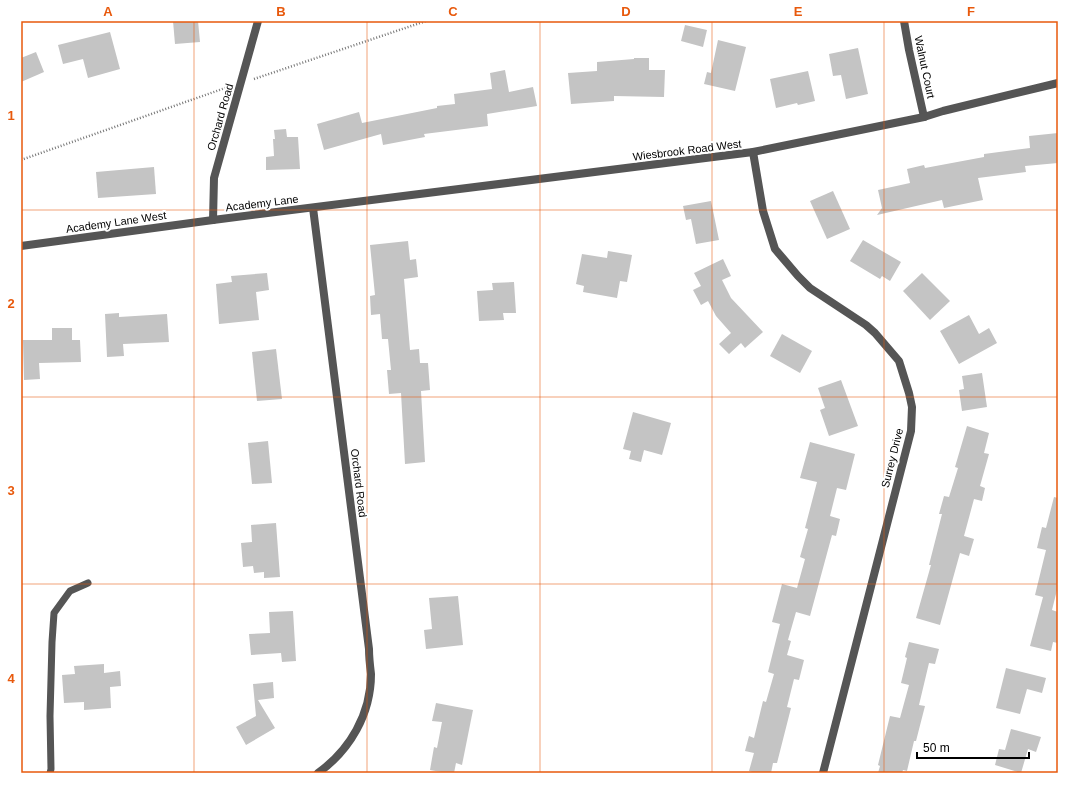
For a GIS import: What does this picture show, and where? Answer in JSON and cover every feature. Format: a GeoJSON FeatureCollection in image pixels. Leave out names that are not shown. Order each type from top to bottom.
{"type":"FeatureCollection","features":[{"type":"Feature","properties":{"kind":"street","name":"Orchard Road"},"geometry":{"type":"LineString","coordinates":[[213,220],[214,178],[258,21]]}},
{"type":"Feature","properties":{"kind":"street","name":"Walnut Court"},"geometry":{"type":"LineString","coordinates":[[904,21],[924,117]]}},
{"type":"Feature","properties":{"kind":"street","name":"Wiesbrook Road West"},"geometry":{"type":"LineString","coordinates":[[313,208],[753,152],[924,117],[1058,83]]}},
{"type":"Feature","properties":{"kind":"street","name":"Surrey Drive"},"geometry":{"type":"LineString","coordinates":[[753,152],[763,211],[775,249],[810,288],[866,325],[875,333],[899,361],[912,407],[910,431],[823,773]]}},
{"type":"Feature","properties":{"kind":"street","name":"Orchard Road"},"geometry":{"type":"LineString","coordinates":[[313,208],[371,674],[370,690],[363,716],[357,730],[340,754],[318,773]]}},
{"type":"Feature","properties":{"kind":"street","name":"Academy Lane"},"geometry":{"type":"LineString","coordinates":[[213,220],[313,208]]}},
{"type":"Feature","properties":{"kind":"street","name":"Academy Lane West"},"geometry":{"type":"LineString","coordinates":[[21,246],[213,220]]}},
{"type":"Feature","properties":{"kind":"lane"},"geometry":{"type":"LineString","coordinates":[[50,773],[50,716],[54,613],[70,591],[88,583]]}},
{"type":"Feature","properties":{"kind":"path"},"geometry":{"type":"LineString","coordinates":[[21,160],[241,83],[426,21]]}},
{"type":"Feature","properties":{"kind":"building"},"geometry":{"type":"Polygon","coordinates":[[[173,21],[198,21],[200,42],[175,44],[173,21]]]}},
{"type":"Feature","properties":{"kind":"building"},"geometry":{"type":"Polygon","coordinates":[[[685,25],[707,30],[703,47],[681,41],[685,25]]]}},
{"type":"Feature","properties":{"kind":"building"},"geometry":{"type":"Polygon","coordinates":[[[110,32],[120,69],[88,78],[83,59],[63,64],[58,45],[110,32]]]}},
{"type":"Feature","properties":{"kind":"building"},"geometry":{"type":"Polygon","coordinates":[[[718,40],[746,47],[735,91],[704,84],[707,72],[711,73],[718,40]]]}},
{"type":"Feature","properties":{"kind":"building"},"geometry":{"type":"Polygon","coordinates":[[[858,48],[868,94],[846,99],[841,75],[833,76],[829,54],[858,48]]]}},
{"type":"Feature","properties":{"kind":"building"},"geometry":{"type":"Polygon","coordinates":[[[36,52],[44,72],[21,82],[21,58],[36,52]]]}},
{"type":"Feature","properties":{"kind":"building"},"geometry":{"type":"Polygon","coordinates":[[[649,58],[649,70],[665,70],[664,97],[614,96],[614,101],[571,104],[568,73],[597,71],[597,62],[649,58]]]}},
{"type":"Feature","properties":{"kind":"building"},"geometry":{"type":"Polygon","coordinates":[[[505,70],[509,92],[533,87],[537,106],[487,114],[488,126],[424,134],[425,137],[383,145],[381,134],[324,150],[317,124],[359,112],[362,123],[437,108],[437,106],[455,104],[454,94],[492,89],[490,73],[505,70]]]}},
{"type":"Feature","properties":{"kind":"building"},"geometry":{"type":"Polygon","coordinates":[[[808,71],[815,101],[798,105],[797,103],[776,108],[770,79],[808,71]]]}},
{"type":"Feature","properties":{"kind":"building"},"geometry":{"type":"Polygon","coordinates":[[[286,129],[287,137],[298,137],[300,169],[266,170],[266,157],[274,156],[274,130],[286,129]]]}},
{"type":"Feature","properties":{"kind":"building"},"geometry":{"type":"Polygon","coordinates":[[[1058,133],[1058,163],[1025,166],[1026,172],[978,178],[983,200],[944,208],[942,200],[877,215],[882,208],[878,190],[910,183],[907,169],[924,165],[925,168],[984,157],[984,154],[1030,148],[1029,136],[1058,133]]]}},
{"type":"Feature","properties":{"kind":"building"},"geometry":{"type":"Polygon","coordinates":[[[154,167],[156,194],[98,198],[96,172],[154,167]]]}},
{"type":"Feature","properties":{"kind":"building"},"geometry":{"type":"Polygon","coordinates":[[[833,191],[850,229],[827,239],[810,201],[833,191]]]}},
{"type":"Feature","properties":{"kind":"building"},"geometry":{"type":"Polygon","coordinates":[[[711,201],[719,240],[696,244],[691,219],[686,220],[683,206],[711,201]]]}},
{"type":"Feature","properties":{"kind":"building"},"geometry":{"type":"Polygon","coordinates":[[[863,240],[901,262],[890,281],[882,276],[880,279],[850,261],[863,240]]]}},
{"type":"Feature","properties":{"kind":"building"},"geometry":{"type":"Polygon","coordinates":[[[408,241],[410,260],[416,259],[418,277],[404,279],[410,350],[419,349],[420,363],[428,363],[430,390],[421,391],[425,462],[405,464],[401,393],[389,394],[387,370],[391,370],[388,339],[382,339],[380,314],[371,315],[370,296],[375,295],[370,245],[408,241]]]}},
{"type":"Feature","properties":{"kind":"building"},"geometry":{"type":"Polygon","coordinates":[[[608,251],[632,255],[627,282],[620,281],[617,298],[583,292],[584,286],[576,284],[582,254],[607,258],[608,251]]]}},
{"type":"Feature","properties":{"kind":"building"},"geometry":{"type":"Polygon","coordinates":[[[723,259],[731,276],[722,280],[731,298],[763,332],[745,348],[741,343],[729,354],[719,344],[731,333],[716,316],[708,301],[701,305],[693,290],[701,286],[694,273],[723,259]]]}},
{"type":"Feature","properties":{"kind":"building"},"geometry":{"type":"Polygon","coordinates":[[[267,273],[269,290],[256,292],[259,320],[219,324],[216,284],[232,282],[231,276],[267,273]]]}},
{"type":"Feature","properties":{"kind":"building"},"geometry":{"type":"Polygon","coordinates":[[[922,273],[950,301],[930,320],[903,291],[922,273]]]}},
{"type":"Feature","properties":{"kind":"building"},"geometry":{"type":"Polygon","coordinates":[[[514,282],[516,313],[503,313],[504,320],[479,321],[477,291],[493,290],[492,283],[514,282]]]}},
{"type":"Feature","properties":{"kind":"building"},"geometry":{"type":"Polygon","coordinates":[[[119,313],[119,317],[167,314],[169,342],[123,344],[124,356],[107,357],[105,314],[119,313]]]}},
{"type":"Feature","properties":{"kind":"building"},"geometry":{"type":"Polygon","coordinates":[[[969,315],[979,334],[989,328],[997,343],[959,364],[940,331],[969,315]]]}},
{"type":"Feature","properties":{"kind":"building"},"geometry":{"type":"Polygon","coordinates":[[[52,328],[72,328],[72,340],[80,340],[81,362],[39,363],[40,379],[24,380],[23,340],[52,340],[52,328]]]}},
{"type":"Feature","properties":{"kind":"building"},"geometry":{"type":"Polygon","coordinates":[[[782,334],[812,351],[800,373],[770,356],[782,334]]]}},
{"type":"Feature","properties":{"kind":"building"},"geometry":{"type":"Polygon","coordinates":[[[276,349],[282,399],[257,401],[252,352],[276,349]]]}},
{"type":"Feature","properties":{"kind":"building"},"geometry":{"type":"Polygon","coordinates":[[[982,373],[987,407],[962,411],[959,390],[964,389],[962,376],[982,373]]]}},
{"type":"Feature","properties":{"kind":"building"},"geometry":{"type":"Polygon","coordinates":[[[841,380],[858,426],[829,436],[820,410],[825,408],[818,388],[841,380]]]}},
{"type":"Feature","properties":{"kind":"building"},"geometry":{"type":"Polygon","coordinates":[[[633,412],[671,423],[662,455],[644,450],[641,462],[629,459],[631,451],[623,449],[633,412]]]}},
{"type":"Feature","properties":{"kind":"building"},"geometry":{"type":"Polygon","coordinates":[[[967,426],[989,433],[984,453],[989,454],[980,486],[985,488],[982,501],[974,499],[964,536],[974,539],[969,556],[960,553],[940,625],[916,618],[931,565],[929,565],[942,514],[939,514],[944,496],[949,497],[958,468],[955,467],[967,426]]]}},
{"type":"Feature","properties":{"kind":"building"},"geometry":{"type":"Polygon","coordinates":[[[268,441],[272,483],[252,484],[248,443],[268,441]]]}},
{"type":"Feature","properties":{"kind":"building"},"geometry":{"type":"Polygon","coordinates":[[[810,442],[855,454],[846,490],[837,488],[830,516],[840,519],[836,536],[832,535],[810,616],[796,612],[788,640],[791,641],[787,655],[804,660],[799,680],[794,679],[787,707],[791,708],[777,763],[773,763],[771,773],[755,773],[749,771],[754,753],[745,751],[749,736],[754,738],[763,701],[766,702],[774,674],[768,672],[780,624],[772,622],[782,584],[797,588],[805,559],[800,557],[808,529],[805,528],[817,482],[800,478],[810,442]]]}},
{"type":"Feature","properties":{"kind":"building"},"geometry":{"type":"Polygon","coordinates":[[[1054,497],[1058,498],[1058,586],[1052,610],[1058,612],[1058,643],[1053,642],[1051,651],[1030,646],[1043,597],[1035,595],[1046,550],[1037,548],[1042,527],[1046,528],[1054,497]]]}},
{"type":"Feature","properties":{"kind":"building"},"geometry":{"type":"Polygon","coordinates":[[[276,523],[280,577],[264,578],[264,572],[254,573],[253,566],[243,567],[241,543],[252,542],[251,525],[276,523]]]}},
{"type":"Feature","properties":{"kind":"building"},"geometry":{"type":"Polygon","coordinates":[[[458,596],[463,645],[426,649],[424,630],[432,629],[429,598],[458,596]]]}},
{"type":"Feature","properties":{"kind":"building"},"geometry":{"type":"Polygon","coordinates":[[[293,611],[296,661],[282,662],[281,653],[251,655],[249,634],[270,633],[269,612],[293,611]]]}},
{"type":"Feature","properties":{"kind":"building"},"geometry":{"type":"Polygon","coordinates":[[[909,642],[939,649],[935,664],[929,663],[919,705],[925,706],[916,741],[914,741],[907,771],[903,770],[902,773],[878,773],[880,766],[878,765],[890,716],[900,718],[909,685],[901,683],[909,642]]]}},
{"type":"Feature","properties":{"kind":"building"},"geometry":{"type":"Polygon","coordinates":[[[104,664],[104,673],[120,671],[121,686],[110,687],[111,708],[84,710],[84,702],[64,703],[62,675],[75,674],[74,666],[104,664]]]}},
{"type":"Feature","properties":{"kind":"building"},"geometry":{"type":"Polygon","coordinates":[[[1006,668],[1046,678],[1042,693],[1027,689],[1020,714],[996,708],[1006,668]]]}},
{"type":"Feature","properties":{"kind":"building"},"geometry":{"type":"Polygon","coordinates":[[[273,682],[274,698],[258,700],[275,728],[246,745],[236,727],[256,716],[253,684],[273,682]]]}},
{"type":"Feature","properties":{"kind":"building"},"geometry":{"type":"Polygon","coordinates":[[[436,703],[473,710],[462,765],[456,763],[454,773],[430,770],[434,747],[437,748],[442,722],[432,721],[436,703]]]}},
{"type":"Feature","properties":{"kind":"building"},"geometry":{"type":"Polygon","coordinates":[[[1011,729],[1041,737],[1036,752],[1028,749],[1021,773],[995,765],[999,749],[1005,750],[1011,729]]]}}]}
